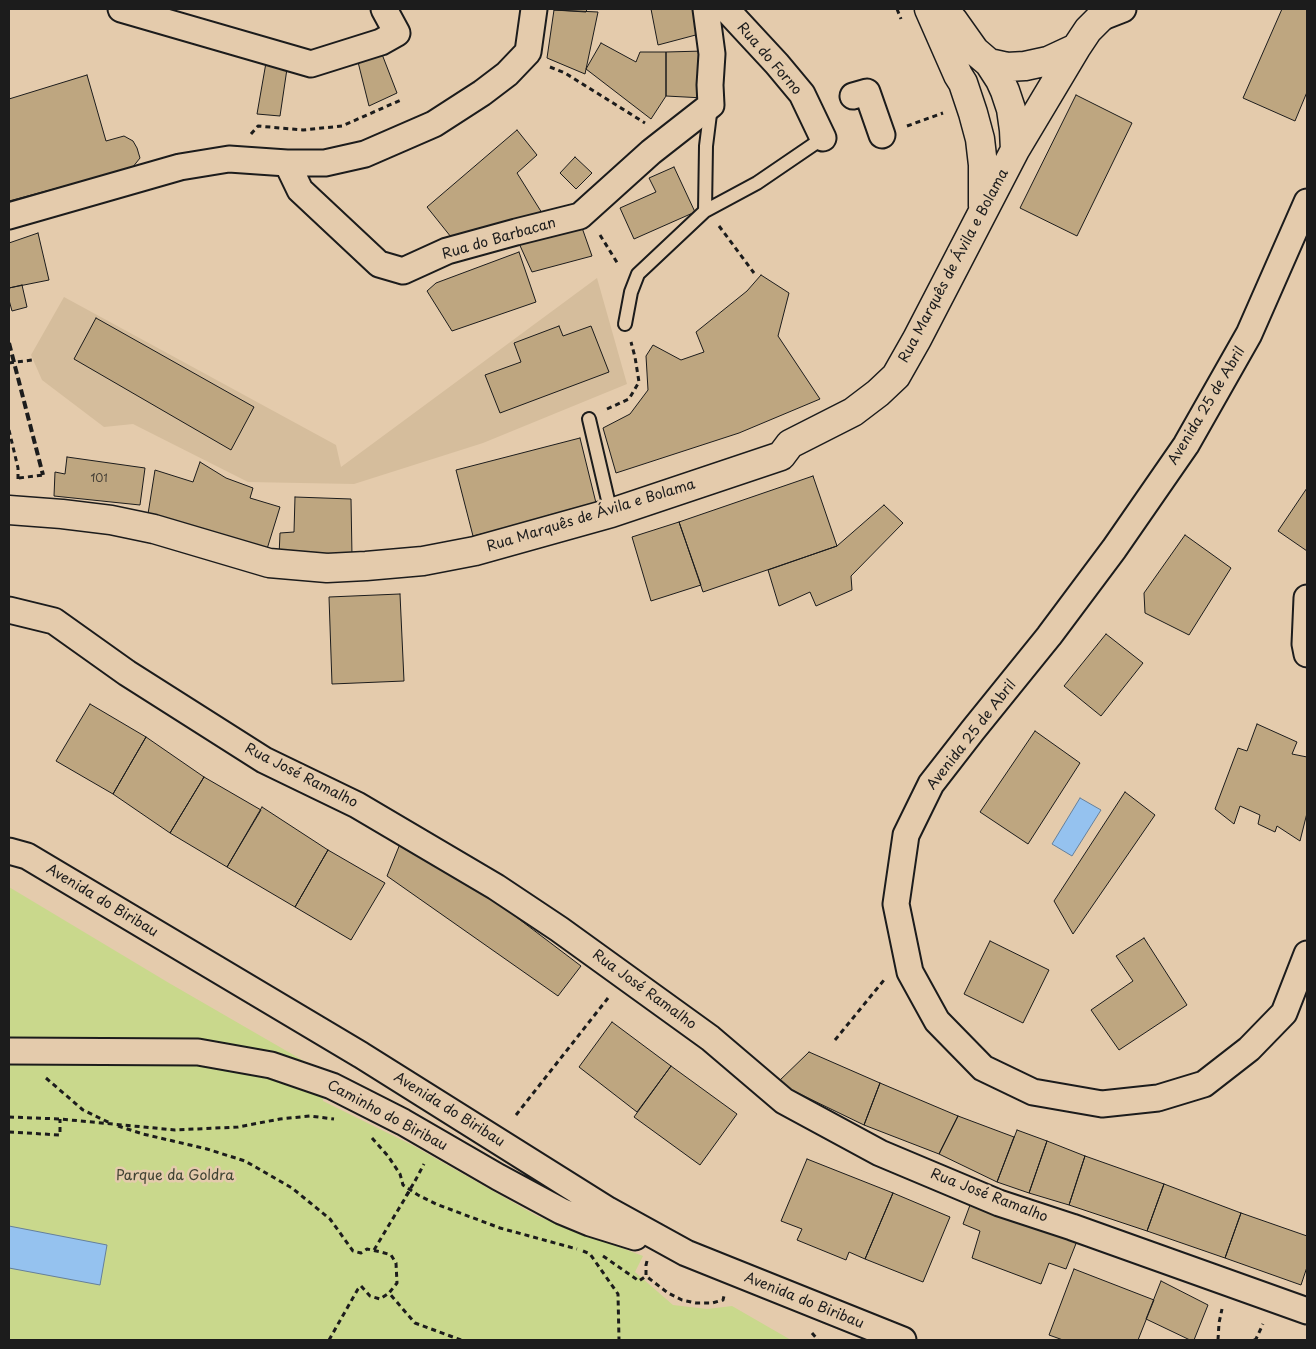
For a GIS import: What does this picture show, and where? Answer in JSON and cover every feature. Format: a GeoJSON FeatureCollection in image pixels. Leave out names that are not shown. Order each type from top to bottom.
{"type":"FeatureCollection","features":[{"type":"Feature","properties":{"kind":"main road"},"geometry":{"type":"LineString","coordinates":[[929,9],[962,83],[980,139],[983,164],[983,210]]}},
{"type":"Feature","properties":{"kind":"main road"},"geometry":{"type":"LineString","coordinates":[[934,9],[952,20],[975,51],[989,63],[1000,80],[1006,91],[1012,115],[1015,150]]}},
{"type":"Feature","properties":{"kind":"main road","name":"Rua Marquês de Ávila e Bolama"},"geometry":{"type":"LineString","coordinates":[[13,500],[62,514],[111,520],[154,529],[269,563],[327,568],[366,566],[423,561],[475,551],[611,513],[781,456],[790,444],[853,412],[878,394],[896,376],[918,339],[1015,150],[1088,30],[1109,12]]}},
{"type":"Feature","properties":{"kind":"main road"},"geometry":{"type":"LineString","coordinates":[[1012,115],[1032,103],[1070,58]]}},
{"type":"Feature","properties":{"kind":"main road"},"geometry":{"type":"LineString","coordinates":[[989,63],[1007,67],[1025,66],[1070,58]]}},
{"type":"Feature","properties":{"kind":"main road"},"geometry":{"type":"LineString","coordinates":[[962,83],[993,106],[1012,115]]}},
{"type":"Feature","properties":{"kind":"street"},"geometry":{"type":"LineString","coordinates":[[121,9],[311,64],[381,42],[397,33],[384,9]]}},
{"type":"Feature","properties":{"kind":"street"},"geometry":{"type":"LineString","coordinates":[[9,216],[180,167],[229,159],[287,163],[325,163],[365,154],[434,124],[482,93],[507,74],[528,52],[534,9]]}},
{"type":"Feature","properties":{"kind":"street"},"geometry":{"type":"LineString","coordinates":[[706,9],[712,54],[711,105]]}},
{"type":"Feature","properties":{"kind":"street","name":"Rua do Forno"},"geometry":{"type":"LineString","coordinates":[[726,9],[802,94],[823,138]]}},
{"type":"Feature","properties":{"kind":"street"},"geometry":{"type":"LineString","coordinates":[[853,96],[867,92],[882,135]]}},
{"type":"Feature","properties":{"kind":"street","name":"Rua do Barbacan"},"geometry":{"type":"LineString","coordinates":[[287,163],[300,190],[307,197],[379,264],[403,271],[447,252],[580,216],[650,152],[711,105]]}},
{"type":"Feature","properties":{"kind":"street","name":"Avenida 25 de Abril"},"geometry":{"type":"LineString","coordinates":[[1307,202],[1250,334],[1186,445],[1114,550],[1061,621],[931,784],[906,835],[896,904],[910,972],[937,1021],[983,1068],[1033,1092],[1102,1104],[1158,1098],[1204,1084],[1250,1049],[1284,1013],[1307,954]]}},
{"type":"Feature","properties":{"kind":"street"},"geometry":{"type":"LineString","coordinates":[[1307,598],[1305,644],[1307,654]]}},
{"type":"Feature","properties":{"kind":"street","name":"Rua José Ramalho"},"geometry":{"type":"LineString","coordinates":[[9,610],[54,621],[127,673],[264,760],[357,805],[496,887],[559,929],[710,1038],[784,1101],[880,1153],[999,1202],[1307,1311]]}},
{"type":"Feature","properties":{"kind":"street","name":"Avenida do Biribau"},"geometry":{"type":"LineString","coordinates":[[9,851],[27,856],[361,1055],[608,1210],[686,1254],[903,1340]]}},
{"type":"Feature","properties":{"kind":"street","name":"Caminho do Biribau"},"geometry":{"type":"LineString","coordinates":[[9,1052],[198,1052],[271,1065],[332,1086],[403,1122],[561,1211],[597,1225],[686,1254]]}},
{"type":"Feature","properties":{"kind":"lane"},"geometry":{"type":"LineString","coordinates":[[705,211],[706,146],[711,105]]}},
{"type":"Feature","properties":{"kind":"lane"},"geometry":{"type":"LineString","coordinates":[[625,324],[631,292],[638,274],[705,211],[757,183],[823,138]]}},
{"type":"Feature","properties":{"kind":"lane"},"geometry":{"type":"LineString","coordinates":[[589,419],[611,513]]}},
{"type":"Feature","properties":{"kind":"path"},"geometry":{"type":"LineString","coordinates":[[897,9],[904,27]]}},
{"type":"Feature","properties":{"kind":"path"},"geometry":{"type":"LineString","coordinates":[[522,58],[565,72],[669,138]]}},
{"type":"Feature","properties":{"kind":"path"},"geometry":{"type":"LineString","coordinates":[[229,159],[258,126],[303,130],[342,126],[401,100]]}},
{"type":"Feature","properties":{"kind":"path"},"geometry":{"type":"LineString","coordinates":[[882,135],[943,114],[939,105]]}},
{"type":"Feature","properties":{"kind":"path"},"geometry":{"type":"LineString","coordinates":[[705,211],[722,230],[754,273]]}},
{"type":"Feature","properties":{"kind":"path"},"geometry":{"type":"LineString","coordinates":[[598,232],[618,264],[638,274]]}},
{"type":"Feature","properties":{"kind":"path"},"geometry":{"type":"LineString","coordinates":[[589,419],[629,399],[639,382],[635,356],[625,324]]}},
{"type":"Feature","properties":{"kind":"path"},"geometry":{"type":"LineString","coordinates":[[9,363],[32,360]]}},
{"type":"Feature","properties":{"kind":"path"},"geometry":{"type":"LineString","coordinates":[[9,430],[19,478],[13,500]]}},
{"type":"Feature","properties":{"kind":"path"},"geometry":{"type":"LineString","coordinates":[[19,478],[43,475]]}},
{"type":"Feature","properties":{"kind":"path"},"geometry":{"type":"LineString","coordinates":[[835,1040],[881,982]]}},
{"type":"Feature","properties":{"kind":"path"},"geometry":{"type":"LineString","coordinates":[[516,1115],[608,998]]}},
{"type":"Feature","properties":{"kind":"path"},"geometry":{"type":"LineString","coordinates":[[41,1074],[84,1110],[113,1124],[143,1134],[245,1160],[292,1188],[330,1219],[353,1251],[361,1252],[367,1249],[392,1255],[396,1263],[396,1283],[389,1293],[380,1299],[370,1296],[361,1286],[329,1340]]}},
{"type":"Feature","properties":{"kind":"path"},"geometry":{"type":"LineString","coordinates":[[9,1117],[60,1119],[175,1130],[238,1127],[280,1119],[310,1116],[340,1119]]}},
{"type":"Feature","properties":{"kind":"path"},"geometry":{"type":"LineString","coordinates":[[9,1132],[60,1135],[60,1119]]}},
{"type":"Feature","properties":{"kind":"path"},"geometry":{"type":"LineString","coordinates":[[370,1136],[388,1156],[400,1174],[403,1185],[436,1204],[500,1228],[568,1246],[590,1254],[618,1294],[619,1340]]}},
{"type":"Feature","properties":{"kind":"path"},"geometry":{"type":"LineString","coordinates":[[406,1196],[416,1181]]}},
{"type":"Feature","properties":{"kind":"path"},"geometry":{"type":"LineString","coordinates":[[374,1250],[410,1190]]}},
{"type":"Feature","properties":{"kind":"path"},"geometry":{"type":"LineString","coordinates":[[600,1254],[639,1281],[646,1276]]}},
{"type":"Feature","properties":{"kind":"path"},"geometry":{"type":"LineString","coordinates":[[646,1276],[648,1259]]}},
{"type":"Feature","properties":{"kind":"path"},"geometry":{"type":"LineString","coordinates":[[646,1276],[668,1293],[682,1300],[712,1302],[723,1300],[725,1294]]}},
{"type":"Feature","properties":{"kind":"path"},"geometry":{"type":"LineString","coordinates":[[389,1293],[415,1323],[461,1340]]}},
{"type":"Feature","properties":{"kind":"path"},"geometry":{"type":"LineString","coordinates":[[1218,1340],[1220,1314]]}},
{"type":"Feature","properties":{"kind":"path"},"geometry":{"type":"LineString","coordinates":[[1254,1340],[1260,1331]]}},
{"type":"Feature","properties":{"kind":"shaded area"},"geometry":{"type":"Polygon","coordinates":[[[597,278],[627,384],[483,443],[354,484],[248,482],[133,424],[104,427],[42,380],[31,355],[64,297],[336,445],[341,467],[597,278]]]}},
{"type":"Feature","properties":{"kind":"green space","name":"Parque da Goldra"},"geometry":{"type":"Polygon","coordinates":[[[9,887],[323,1072],[323,1101],[412,1145],[537,1216],[643,1256],[635,1272],[673,1305],[707,1309],[732,1306],[791,1340],[9,1340],[9,887]]]}},
{"type":"Feature","properties":{"kind":"water"},"geometry":{"type":"Polygon","coordinates":[[[1080,798],[1101,810],[1072,856],[1052,844],[1080,798]]]}},
{"type":"Feature","properties":{"kind":"water"},"geometry":{"type":"Polygon","coordinates":[[[9,1226],[107,1245],[100,1285],[9,1268],[9,1226]]]}},
{"type":"Feature","properties":{"kind":"building"},"geometry":{"type":"Polygon","coordinates":[[[554,9],[587,9],[586,12],[554,9]]]}},
{"type":"Feature","properties":{"kind":"building"},"geometry":{"type":"Polygon","coordinates":[[[651,9],[701,9],[707,32],[658,45],[651,9]]]}},
{"type":"Feature","properties":{"kind":"building"},"geometry":{"type":"Polygon","coordinates":[[[1282,9],[1307,9],[1307,92],[1295,121],[1243,98],[1282,9]]]}},
{"type":"Feature","properties":{"kind":"building"},"geometry":{"type":"Polygon","coordinates":[[[554,10],[598,12],[585,74],[547,58],[554,10]]]}},
{"type":"Feature","properties":{"kind":"building"},"geometry":{"type":"Polygon","coordinates":[[[601,43],[636,62],[640,52],[666,52],[666,96],[651,119],[586,69],[601,43]]]}},
{"type":"Feature","properties":{"kind":"building"},"geometry":{"type":"Polygon","coordinates":[[[380,49],[397,93],[369,106],[356,54],[380,49]]]}},
{"type":"Feature","properties":{"kind":"building"},"geometry":{"type":"Polygon","coordinates":[[[704,51],[704,98],[666,96],[666,52],[704,51]]]}},
{"type":"Feature","properties":{"kind":"building"},"geometry":{"type":"Polygon","coordinates":[[[267,57],[288,62],[280,116],[257,114],[267,57]]]}},
{"type":"Feature","properties":{"kind":"building"},"geometry":{"type":"Polygon","coordinates":[[[87,75],[106,141],[124,136],[133,141],[140,158],[132,168],[9,201],[9,99],[87,75]]]}},
{"type":"Feature","properties":{"kind":"building"},"geometry":{"type":"Polygon","coordinates":[[[1076,95],[1132,123],[1077,236],[1020,208],[1076,95]]]}},
{"type":"Feature","properties":{"kind":"building"},"geometry":{"type":"Polygon","coordinates":[[[517,130],[537,155],[517,173],[547,221],[455,242],[427,207],[517,130]]]}},
{"type":"Feature","properties":{"kind":"building"},"geometry":{"type":"Polygon","coordinates":[[[575,157],[592,173],[576,189],[560,173],[575,157]]]}},
{"type":"Feature","properties":{"kind":"building"},"geometry":{"type":"Polygon","coordinates":[[[674,167],[695,212],[634,239],[620,208],[656,192],[649,178],[674,167]]]}},
{"type":"Feature","properties":{"kind":"building"},"geometry":{"type":"Polygon","coordinates":[[[580,222],[592,256],[532,272],[517,239],[580,222]]]}},
{"type":"Feature","properties":{"kind":"building"},"geometry":{"type":"Polygon","coordinates":[[[38,233],[49,280],[9,288],[9,243],[38,233]]]}},
{"type":"Feature","properties":{"kind":"building"},"geometry":{"type":"Polygon","coordinates":[[[519,252],[536,302],[452,331],[427,291],[436,283],[519,252]]]}},
{"type":"Feature","properties":{"kind":"building"},"geometry":{"type":"Polygon","coordinates":[[[761,275],[789,293],[778,336],[820,399],[739,433],[616,473],[603,428],[630,414],[648,390],[646,356],[653,345],[681,360],[704,352],[696,332],[747,291],[761,275]]]}},
{"type":"Feature","properties":{"kind":"building"},"geometry":{"type":"Polygon","coordinates":[[[22,285],[27,307],[12,311],[9,300],[9,288],[22,285]]]}},
{"type":"Feature","properties":{"kind":"building"},"geometry":{"type":"Polygon","coordinates":[[[96,318],[254,407],[231,450],[74,359],[96,318]]]}},
{"type":"Feature","properties":{"kind":"building"},"geometry":{"type":"Polygon","coordinates":[[[559,326],[563,336],[591,326],[609,372],[500,413],[485,375],[521,362],[514,343],[559,326]]]}},
{"type":"Feature","properties":{"kind":"building"},"geometry":{"type":"Polygon","coordinates":[[[580,438],[597,507],[473,536],[456,470],[580,438]]]}},
{"type":"Feature","properties":{"kind":"building"},"geometry":{"type":"Polygon","coordinates":[[[67,457],[145,468],[140,505],[54,496],[55,472],[65,474],[67,457]]]}},
{"type":"Feature","properties":{"kind":"building"},"geometry":{"type":"Polygon","coordinates":[[[200,462],[226,478],[253,488],[250,498],[280,507],[267,549],[148,514],[155,470],[193,482],[200,462]]]}},
{"type":"Feature","properties":{"kind":"building"},"geometry":{"type":"Polygon","coordinates":[[[813,476],[837,546],[703,592],[679,522],[813,476]]]}},
{"type":"Feature","properties":{"kind":"building"},"geometry":{"type":"Polygon","coordinates":[[[1307,488],[1307,551],[1278,531],[1307,488]]]}},
{"type":"Feature","properties":{"kind":"building"},"geometry":{"type":"Polygon","coordinates":[[[295,497],[351,499],[352,556],[279,556],[280,533],[294,532],[295,497]]]}},
{"type":"Feature","properties":{"kind":"building"},"geometry":{"type":"Polygon","coordinates":[[[884,505],[903,523],[851,576],[852,590],[816,606],[810,592],[779,606],[768,570],[837,546],[884,505]]]}},
{"type":"Feature","properties":{"kind":"building"},"geometry":{"type":"Polygon","coordinates":[[[679,522],[701,585],[651,601],[632,537],[679,522]]]}},
{"type":"Feature","properties":{"kind":"building"},"geometry":{"type":"Polygon","coordinates":[[[1185,535],[1231,568],[1189,635],[1145,613],[1144,593],[1185,535]]]}},
{"type":"Feature","properties":{"kind":"building"},"geometry":{"type":"Polygon","coordinates":[[[400,594],[404,681],[332,684],[329,597],[400,594]]]}},
{"type":"Feature","properties":{"kind":"building"},"geometry":{"type":"Polygon","coordinates":[[[1106,634],[1143,663],[1101,716],[1064,686],[1106,634]]]}},
{"type":"Feature","properties":{"kind":"building"},"geometry":{"type":"Polygon","coordinates":[[[90,704],[146,737],[113,794],[56,761],[90,704]]]}},
{"type":"Feature","properties":{"kind":"building"},"geometry":{"type":"Polygon","coordinates":[[[1257,724],[1297,742],[1292,754],[1307,757],[1307,813],[1300,841],[1277,826],[1275,832],[1258,824],[1260,815],[1240,806],[1234,824],[1215,809],[1238,748],[1247,751],[1257,724]]]}},
{"type":"Feature","properties":{"kind":"building"},"geometry":{"type":"Polygon","coordinates":[[[1035,731],[1080,763],[1028,844],[980,812],[1035,731]]]}},
{"type":"Feature","properties":{"kind":"building"},"geometry":{"type":"Polygon","coordinates":[[[146,737],[204,777],[170,833],[113,794],[146,737]]]}},
{"type":"Feature","properties":{"kind":"building"},"geometry":{"type":"Polygon","coordinates":[[[204,777],[261,810],[227,867],[170,833],[204,777]]]}},
{"type":"Feature","properties":{"kind":"building"},"geometry":{"type":"Polygon","coordinates":[[[1125,792],[1155,815],[1073,934],[1054,901],[1125,792]]]}},
{"type":"Feature","properties":{"kind":"building"},"geometry":{"type":"Polygon","coordinates":[[[262,807],[328,850],[295,907],[227,867],[262,807]]]}},
{"type":"Feature","properties":{"kind":"building"},"geometry":{"type":"Polygon","coordinates":[[[402,839],[445,863],[581,966],[558,996],[387,876],[402,839]]]}},
{"type":"Feature","properties":{"kind":"building"},"geometry":{"type":"Polygon","coordinates":[[[328,850],[385,883],[351,940],[295,907],[328,850]]]}},
{"type":"Feature","properties":{"kind":"building"},"geometry":{"type":"Polygon","coordinates":[[[1144,938],[1187,1005],[1119,1050],[1091,1010],[1133,981],[1116,956],[1144,938]]]}},
{"type":"Feature","properties":{"kind":"building"},"geometry":{"type":"Polygon","coordinates":[[[990,941],[1049,970],[1023,1023],[964,994],[990,941]]]}},
{"type":"Feature","properties":{"kind":"building"},"geometry":{"type":"Polygon","coordinates":[[[612,1022],[671,1066],[637,1112],[579,1067],[612,1022]]]}},
{"type":"Feature","properties":{"kind":"building"},"geometry":{"type":"Polygon","coordinates":[[[809,1052],[880,1083],[864,1125],[777,1083],[809,1052]]]}},
{"type":"Feature","properties":{"kind":"building"},"geometry":{"type":"Polygon","coordinates":[[[671,1066],[737,1114],[700,1165],[634,1117],[671,1066]]]}},
{"type":"Feature","properties":{"kind":"building"},"geometry":{"type":"Polygon","coordinates":[[[880,1083],[958,1116],[939,1154],[864,1125],[880,1083]]]}},
{"type":"Feature","properties":{"kind":"building"},"geometry":{"type":"Polygon","coordinates":[[[958,1116],[1014,1137],[997,1182],[939,1154],[958,1116]]]}},
{"type":"Feature","properties":{"kind":"building"},"geometry":{"type":"Polygon","coordinates":[[[1017,1130],[1047,1141],[1029,1193],[997,1182],[1017,1130]]]}},
{"type":"Feature","properties":{"kind":"building"},"geometry":{"type":"Polygon","coordinates":[[[1047,1141],[1085,1156],[1069,1205],[1029,1193],[1047,1141]]]}},
{"type":"Feature","properties":{"kind":"building"},"geometry":{"type":"Polygon","coordinates":[[[1085,1156],[1164,1184],[1147,1231],[1069,1205],[1085,1156]]]}},
{"type":"Feature","properties":{"kind":"building"},"geometry":{"type":"Polygon","coordinates":[[[807,1159],[893,1193],[865,1259],[849,1252],[846,1260],[797,1240],[802,1229],[781,1221],[807,1159]]]}},
{"type":"Feature","properties":{"kind":"building"},"geometry":{"type":"Polygon","coordinates":[[[1164,1184],[1241,1213],[1225,1258],[1147,1231],[1164,1184]]]}},
{"type":"Feature","properties":{"kind":"building"},"geometry":{"type":"Polygon","coordinates":[[[893,1193],[950,1217],[923,1282],[865,1259],[893,1193]]]}},
{"type":"Feature","properties":{"kind":"building"},"geometry":{"type":"Polygon","coordinates":[[[973,1197],[1077,1241],[1066,1269],[1049,1263],[1041,1284],[972,1258],[980,1231],[963,1224],[973,1197]]]}},
{"type":"Feature","properties":{"kind":"building"},"geometry":{"type":"Polygon","coordinates":[[[1241,1213],[1307,1236],[1307,1267],[1301,1285],[1225,1258],[1241,1213]]]}},
{"type":"Feature","properties":{"kind":"building"},"geometry":{"type":"Polygon","coordinates":[[[1074,1269],[1154,1300],[1138,1340],[1063,1340],[1049,1335],[1074,1269]]]}},
{"type":"Feature","properties":{"kind":"building"},"geometry":{"type":"Polygon","coordinates":[[[1161,1281],[1208,1305],[1194,1340],[1190,1340],[1146,1319],[1161,1281]]]}},
{"type":"Feature","properties":{"kind":"railway"},"geometry":{"type":"LineString","coordinates":[[9,343],[43,475]]}}]}
